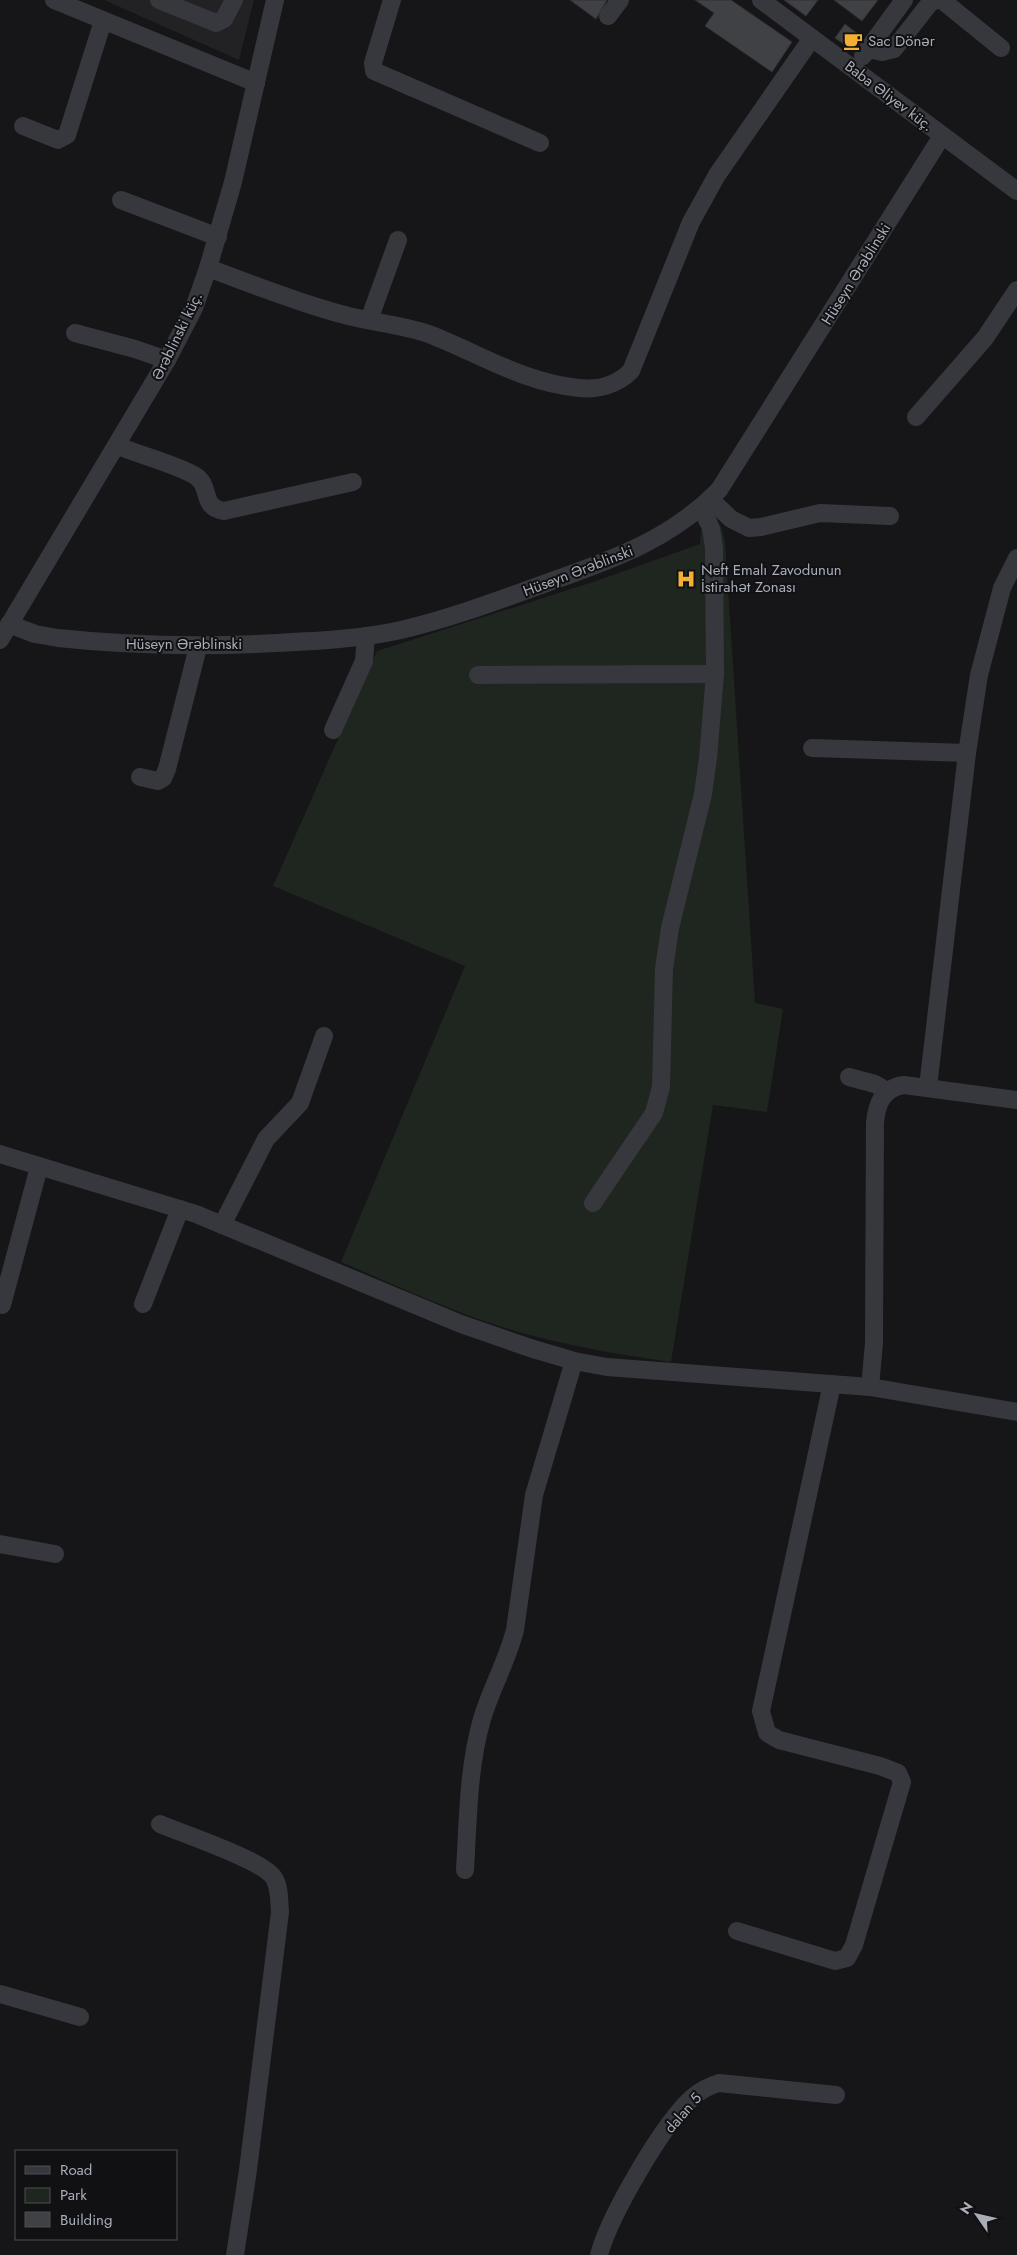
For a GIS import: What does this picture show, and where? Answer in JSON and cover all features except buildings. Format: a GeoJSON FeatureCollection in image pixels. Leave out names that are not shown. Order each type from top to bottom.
{"type":"FeatureCollection","features":[{"type":"Feature","properties":{"kind":"street"},"geometry":{"type":"LineString","coordinates":[[54,0],[256,83]]}},
{"type":"Feature","properties":{"kind":"street"},"geometry":{"type":"LineString","coordinates":[[159,0],[216,23],[224,19],[234,0]]}},
{"type":"Feature","properties":{"kind":"street","name":"Ərəblinski küç."},"geometry":{"type":"LineString","coordinates":[[0,640],[118,446],[168,360],[194,308],[234,182],[276,0]]}},
{"type":"Feature","properties":{"kind":"street"},"geometry":{"type":"LineString","coordinates":[[392,0],[373,63],[374,71],[540,143]]}},
{"type":"Feature","properties":{"kind":"street"},"geometry":{"type":"LineString","coordinates":[[608,16],[620,0]]}},
{"type":"Feature","properties":{"kind":"street","name":"Baba Əliyev küç."},"geometry":{"type":"LineString","coordinates":[[761,0],[1017,191]]}},
{"type":"Feature","properties":{"kind":"street"},"geometry":{"type":"LineString","coordinates":[[853,69],[904,0]]}},
{"type":"Feature","properties":{"kind":"street"},"geometry":{"type":"LineString","coordinates":[[868,49],[882,52],[894,49],[930,3],[937,0],[943,1],[1002,48]]}},
{"type":"Feature","properties":{"kind":"street"},"geometry":{"type":"LineString","coordinates":[[23,126],[58,140],[67,136],[103,21]]}},
{"type":"Feature","properties":{"kind":"street"},"geometry":{"type":"LineString","coordinates":[[208,268],[299,302],[426,334],[485,361],[543,382],[580,388],[599,388],[624,378],[631,371],[691,222],[717,175],[812,38]]}},
{"type":"Feature","properties":{"kind":"street","name":"Hüseyn Ərəblinski"},"geometry":{"type":"LineString","coordinates":[[9,624],[35,634],[58,638],[198,647],[366,636],[400,630],[475,609],[613,559],[646,545],[706,503],[728,476],[942,136]]}},
{"type":"Feature","properties":{"kind":"street"},"geometry":{"type":"LineString","coordinates":[[121,200],[218,237]]}},
{"type":"Feature","properties":{"kind":"street"},"geometry":{"type":"LineString","coordinates":[[369,320],[398,240]]}},
{"type":"Feature","properties":{"kind":"street"},"geometry":{"type":"LineString","coordinates":[[916,417],[985,338],[1017,290]]}},
{"type":"Feature","properties":{"kind":"street"},"geometry":{"type":"LineString","coordinates":[[75,333],[168,360]]}},
{"type":"Feature","properties":{"kind":"street"},"geometry":{"type":"LineString","coordinates":[[118,446],[195,476],[205,488],[210,505],[216,510],[224,511],[353,482]]}},
{"type":"Feature","properties":{"kind":"street"},"geometry":{"type":"LineString","coordinates":[[706,503],[749,528],[761,527],[820,513],[890,516]]}},
{"type":"Feature","properties":{"kind":"street"},"geometry":{"type":"LineString","coordinates":[[593,1203],[654,1113],[661,1088],[664,969],[670,928],[703,794],[715,674],[714,548],[706,503]]}},
{"type":"Feature","properties":{"kind":"street"},"geometry":{"type":"LineString","coordinates":[[928,1087],[967,753],[984,650],[1002,588],[1017,558]]}},
{"type":"Feature","properties":{"kind":"street"},"geometry":{"type":"LineString","coordinates":[[332,730],[364,661],[366,636]]}},
{"type":"Feature","properties":{"kind":"street"},"geometry":{"type":"LineString","coordinates":[[140,777],[158,781],[163,778],[167,769],[198,647]]}},
{"type":"Feature","properties":{"kind":"street"},"geometry":{"type":"LineString","coordinates":[[478,674],[715,674]]}},
{"type":"Feature","properties":{"kind":"street"},"geometry":{"type":"LineString","coordinates":[[812,748],[967,753]]}},
{"type":"Feature","properties":{"kind":"street"},"geometry":{"type":"LineString","coordinates":[[222,1225],[266,1140],[300,1103],[324,1036]]}},
{"type":"Feature","properties":{"kind":"street"},"geometry":{"type":"LineString","coordinates":[[849,1077],[887,1091]]}},
{"type":"Feature","properties":{"kind":"street"},"geometry":{"type":"LineString","coordinates":[[870,1387],[874,1343],[876,1109],[887,1091],[895,1086],[904,1085],[1017,1100]]}},
{"type":"Feature","properties":{"kind":"street"},"geometry":{"type":"LineString","coordinates":[[0,1154],[180,1209],[502,1340],[574,1361],[644,1371],[870,1387],[1017,1412]]}},
{"type":"Feature","properties":{"kind":"street"},"geometry":{"type":"LineString","coordinates":[[2,1305],[39,1167]]}},
{"type":"Feature","properties":{"kind":"street"},"geometry":{"type":"LineString","coordinates":[[143,1304],[180,1209]]}},
{"type":"Feature","properties":{"kind":"street"},"geometry":{"type":"LineString","coordinates":[[465,1870],[469,1804],[481,1721],[511,1648],[534,1495],[574,1361]]}},
{"type":"Feature","properties":{"kind":"street"},"geometry":{"type":"LineString","coordinates":[[737,1931],[835,1961],[847,1958],[854,1945],[902,1782],[898,1773],[880,1766],[779,1740],[767,1733],[761,1711],[832,1384]]}},
{"type":"Feature","properties":{"kind":"street"},"geometry":{"type":"LineString","coordinates":[[0,1544],[55,1554]]}},
{"type":"Feature","properties":{"kind":"street"},"geometry":{"type":"LineString","coordinates":[[160,1824],[250,1861],[267,1870],[275,1878],[279,1893],[280,1912],[261,2070],[235,2255]]}},
{"type":"Feature","properties":{"kind":"street"},"geometry":{"type":"LineString","coordinates":[[0,1994],[80,2017]]}},
{"type":"Feature","properties":{"kind":"street","name":"dalan 5"},"geometry":{"type":"LineString","coordinates":[[599,2255],[640,2169],[691,2099],[707,2087],[719,2083],[836,2095]]}},
{"type":"Feature","properties":{"kind":"shaded area"},"geometry":{"type":"Polygon","coordinates":[[[104,0],[254,0],[239,60],[104,0]]]}},
{"type":"Feature","properties":{"kind":"green space"},"geometry":{"type":"Polygon","coordinates":[[[721,526],[725,542],[755,1003],[783,1009],[767,1112],[713,1105],[671,1362],[596,1350],[522,1333],[453,1309],[341,1262],[465,966],[273,886],[377,651],[596,581],[700,544],[701,530],[721,526]]]}},
{"type":"Feature","properties":{"kind":"place","name":"Sac Dönər"},"geometry":{"type":"Point","coordinates":[853,41]}},
{"type":"Feature","properties":{"kind":"place","name":"Neft Emalı Zavodunun İstirahət Zonası"},"geometry":{"type":"Point","coordinates":[686,579]}}]}
